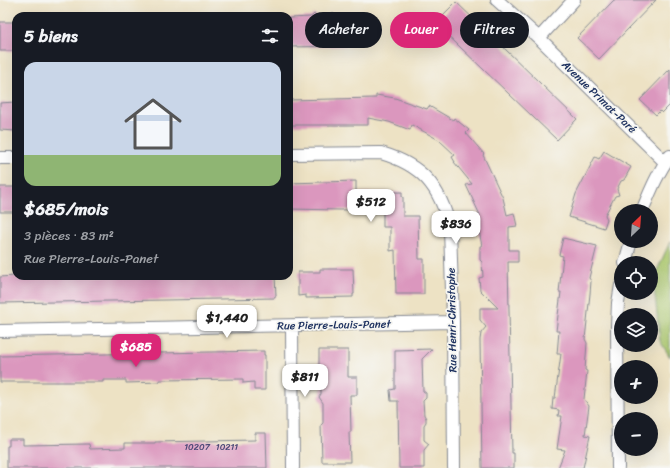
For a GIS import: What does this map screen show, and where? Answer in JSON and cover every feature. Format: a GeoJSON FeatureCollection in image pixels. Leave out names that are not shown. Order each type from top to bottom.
{"type":"FeatureCollection","features":[{"type":"Feature","properties":{"kind":"street","name":"Avenue Primat-Paré"},"geometry":{"type":"LineString","coordinates":[[496,0],[539,38],[668,159]]}},
{"type":"Feature","properties":{"kind":"street"},"geometry":{"type":"LineString","coordinates":[[539,38],[574,0]]}},
{"type":"Feature","properties":{"kind":"street","name":"Rue Henri-Christophe"},"geometry":{"type":"LineString","coordinates":[[293,154],[381,153],[406,162],[427,178],[436,190],[447,215],[450,228],[453,322],[454,468]]}},
{"type":"Feature","properties":{"kind":"street"},"geometry":{"type":"LineString","coordinates":[[0,158],[12,158]]}},
{"type":"Feature","properties":{"kind":"street"},"geometry":{"type":"LineString","coordinates":[[646,204],[668,159]]}},
{"type":"Feature","properties":{"kind":"street"},"geometry":{"type":"LineString","coordinates":[[618,300],[617,326],[618,468]]}},
{"type":"Feature","properties":{"kind":"street","name":"Rue Pierre-Louis-Panet"},"geometry":{"type":"LineString","coordinates":[[0,331],[453,322]]}},
{"type":"Feature","properties":{"kind":"street"},"geometry":{"type":"LineString","coordinates":[[292,326],[293,468]]}},
{"type":"Feature","properties":{"kind":"green space"},"geometry":{"type":"Polygon","coordinates":[[[670,242],[670,357],[660,341],[658,308],[656,308],[655,300],[658,300],[658,268],[670,242]]]}},
{"type":"Feature","properties":{"kind":"building"},"geometry":{"type":"Polygon","coordinates":[[[614,0],[656,0],[599,59],[577,38],[614,0]]]}},
{"type":"Feature","properties":{"kind":"building"},"geometry":{"type":"Polygon","coordinates":[[[456,2],[466,12],[460,12],[460,47],[452,39],[452,12],[446,12],[456,2]]]}},
{"type":"Feature","properties":{"kind":"building"},"geometry":{"type":"Polygon","coordinates":[[[305,17],[305,47],[293,47],[293,18],[305,17]]]}},
{"type":"Feature","properties":{"kind":"building"},"geometry":{"type":"Polygon","coordinates":[[[0,22],[12,22],[12,51],[0,51],[0,22]]]}},
{"type":"Feature","properties":{"kind":"building"},"geometry":{"type":"Polygon","coordinates":[[[461,48],[504,48],[577,119],[557,140],[461,48]]]}},
{"type":"Feature","properties":{"kind":"building"},"geometry":{"type":"Polygon","coordinates":[[[670,69],[670,105],[662,113],[660,111],[656,115],[640,100],[670,69]]]}},
{"type":"Feature","properties":{"kind":"building"},"geometry":{"type":"Polygon","coordinates":[[[376,95],[395,98],[427,109],[429,106],[453,120],[454,118],[469,130],[466,133],[484,154],[483,155],[503,198],[507,215],[514,213],[517,226],[509,227],[509,250],[518,250],[518,262],[508,262],[512,453],[514,453],[514,468],[482,468],[480,340],[481,333],[486,327],[480,320],[480,308],[498,308],[480,290],[479,278],[483,277],[482,262],[480,260],[480,246],[482,246],[476,216],[480,215],[466,185],[472,184],[454,162],[452,157],[455,155],[439,140],[412,125],[410,130],[389,122],[368,118],[368,125],[293,125],[293,100],[376,98],[376,95]]]}},
{"type":"Feature","properties":{"kind":"building"},"geometry":{"type":"Polygon","coordinates":[[[12,102],[12,131],[0,130],[0,103],[12,102]]]}},
{"type":"Feature","properties":{"kind":"building"},"geometry":{"type":"Polygon","coordinates":[[[604,151],[631,167],[617,189],[619,195],[615,196],[605,215],[607,219],[604,228],[569,217],[576,194],[595,157],[599,159],[604,151]]]}},
{"type":"Feature","properties":{"kind":"building"},"geometry":{"type":"Polygon","coordinates":[[[356,181],[356,193],[402,192],[403,216],[418,216],[419,259],[424,259],[424,294],[396,294],[395,250],[390,251],[390,227],[383,227],[383,209],[293,209],[293,183],[356,181]]]}},
{"type":"Feature","properties":{"kind":"building"},"geometry":{"type":"Polygon","coordinates":[[[0,187],[12,187],[12,212],[0,212],[0,187]]]}},
{"type":"Feature","properties":{"kind":"building"},"geometry":{"type":"Polygon","coordinates":[[[563,238],[597,246],[589,278],[591,281],[585,339],[587,343],[585,370],[587,371],[584,399],[589,406],[585,435],[590,436],[583,468],[558,468],[565,450],[557,449],[562,416],[558,416],[559,410],[552,409],[561,354],[557,354],[559,331],[556,331],[561,292],[559,292],[563,256],[559,255],[563,238]]]}},
{"type":"Feature","properties":{"kind":"building"},"geometry":{"type":"Polygon","coordinates":[[[320,269],[353,269],[353,297],[306,298],[306,295],[298,296],[298,272],[320,272],[320,269]]]}},
{"type":"Feature","properties":{"kind":"building"},"geometry":{"type":"Polygon","coordinates":[[[12,276],[12,280],[275,280],[276,296],[275,298],[0,303],[0,277],[12,276]]]}},
{"type":"Feature","properties":{"kind":"building"},"geometry":{"type":"Polygon","coordinates":[[[432,349],[422,359],[423,391],[426,393],[426,398],[423,401],[424,415],[426,418],[424,425],[424,440],[429,444],[424,450],[424,468],[399,468],[398,401],[391,401],[390,390],[395,389],[395,350],[432,349]]]}},
{"type":"Feature","properties":{"kind":"building"},"geometry":{"type":"Polygon","coordinates":[[[319,350],[348,350],[348,377],[357,377],[357,395],[350,395],[350,462],[322,462],[321,425],[323,423],[323,403],[319,397],[321,394],[321,373],[319,371],[319,350]]]}},
{"type":"Feature","properties":{"kind":"building"},"geometry":{"type":"Polygon","coordinates":[[[264,351],[265,390],[254,390],[254,382],[243,383],[243,379],[160,380],[160,382],[126,383],[126,380],[103,380],[103,382],[0,382],[0,356],[264,351]]]}},
{"type":"Feature","properties":{"kind":"building"},"geometry":{"type":"Polygon","coordinates":[[[255,433],[266,433],[267,468],[7,468],[7,446],[9,446],[9,439],[23,439],[23,445],[89,444],[90,449],[125,448],[125,443],[255,440],[255,433]]]}}]}
